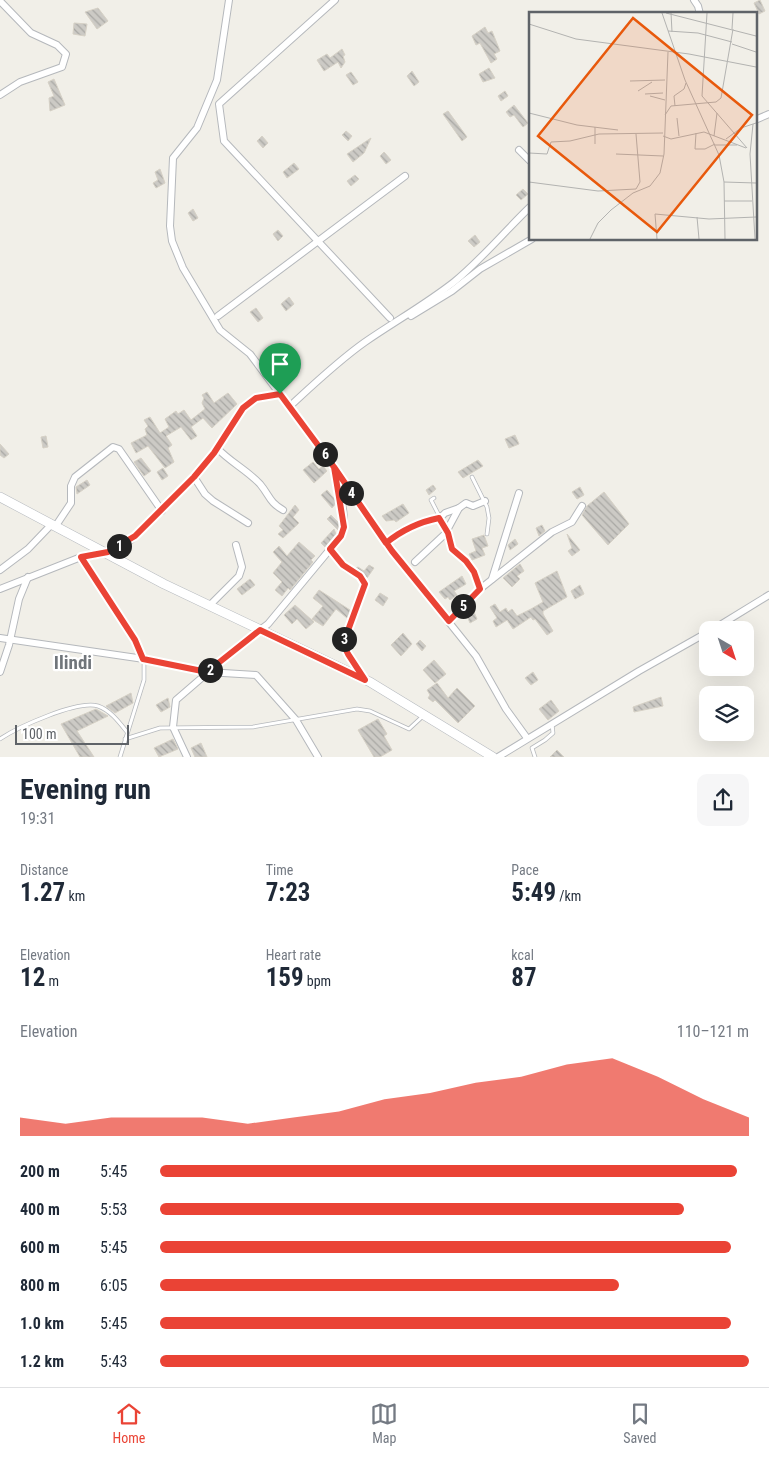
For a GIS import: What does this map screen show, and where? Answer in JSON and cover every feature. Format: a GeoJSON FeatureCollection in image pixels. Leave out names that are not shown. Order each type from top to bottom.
{"type":"FeatureCollection","features":[{"type":"Feature","properties":{"kind":"street"},"geometry":{"type":"LineString","coordinates":[[229,0],[217,80],[197,128],[173,158],[170,199],[171,233],[187,278],[220,330],[248,353],[334,467],[386,543],[476,656],[506,709],[527,738]]}},
{"type":"Feature","properties":{"kind":"street"},"geometry":{"type":"LineString","coordinates":[[335,0],[219,104],[224,141],[390,318]]}},
{"type":"Feature","properties":{"kind":"street"},"geometry":{"type":"LineString","coordinates":[[694,0],[700,12]]}},
{"type":"Feature","properties":{"kind":"street"},"geometry":{"type":"LineString","coordinates":[[0,1],[31,33],[57,45],[66,54],[62,67],[20,82],[0,95]]}},
{"type":"Feature","properties":{"kind":"street"},"geometry":{"type":"LineString","coordinates":[[756,120],[769,114]]}},
{"type":"Feature","properties":{"kind":"street"},"geometry":{"type":"LineString","coordinates":[[520,150],[529,160]]}},
{"type":"Feature","properties":{"kind":"street"},"geometry":{"type":"LineString","coordinates":[[218,316],[405,176]]}},
{"type":"Feature","properties":{"kind":"street"},"geometry":{"type":"LineString","coordinates":[[389,328],[461,276],[529,208]]}},
{"type":"Feature","properties":{"kind":"street"},"geometry":{"type":"LineString","coordinates":[[289,407],[360,346],[438,300],[480,270],[530,240]]}},
{"type":"Feature","properties":{"kind":"street"},"geometry":{"type":"LineString","coordinates":[[0,589],[81,557],[108,552],[135,536],[194,477],[217,448],[239,413],[248,404],[256,398],[280,394]]}},
{"type":"Feature","properties":{"kind":"street"},"geometry":{"type":"LineString","coordinates":[[0,570],[28,549],[53,526],[71,503],[71,486],[75,477],[113,447],[119,449],[162,511]]}},
{"type":"Feature","properties":{"kind":"street"},"geometry":{"type":"LineString","coordinates":[[217,448],[230,462],[238,465],[259,483],[271,504],[283,510]]}},
{"type":"Feature","properties":{"kind":"street"},"geometry":{"type":"LineString","coordinates":[[187,757],[173,726],[176,700],[207,672],[270,622],[341,536],[344,527],[334,467]]}},
{"type":"Feature","properties":{"kind":"street"},"geometry":{"type":"LineString","coordinates":[[194,477],[205,494],[213,501],[248,523]]}},
{"type":"Feature","properties":{"kind":"street"},"geometry":{"type":"LineString","coordinates":[[492,579],[519,493]]}},
{"type":"Feature","properties":{"kind":"street"},"geometry":{"type":"LineString","coordinates":[[0,497],[53,526],[108,552],[164,584],[365,680],[493,757]]}},
{"type":"Feature","properties":{"kind":"street"},"geometry":{"type":"LineString","coordinates":[[386,543],[400,532],[422,522],[439,518],[466,503],[473,506],[484,501]]}},
{"type":"Feature","properties":{"kind":"street"},"geometry":{"type":"LineString","coordinates":[[449,621],[492,579],[552,532],[572,522],[582,506]]}},
{"type":"Feature","properties":{"kind":"street"},"geometry":{"type":"LineString","coordinates":[[415,562],[436,544],[459,508]]}},
{"type":"Feature","properties":{"kind":"street"},"geometry":{"type":"LineString","coordinates":[[212,607],[212,603],[238,576],[242,567],[236,545]]}},
{"type":"Feature","properties":{"kind":"street"},"geometry":{"type":"LineString","coordinates":[[330,549],[343,565],[360,576],[365,584],[343,644],[365,680]]}},
{"type":"Feature","properties":{"kind":"street"},"geometry":{"type":"LineString","coordinates":[[81,557],[135,640],[144,659]]}},
{"type":"Feature","properties":{"kind":"street"},"geometry":{"type":"LineString","coordinates":[[0,672],[10,640],[19,599],[28,577]]}},
{"type":"Feature","properties":{"kind":"street"},"geometry":{"type":"LineString","coordinates":[[727,621],[769,595]]}},
{"type":"Feature","properties":{"kind":"street"},"geometry":{"type":"LineString","coordinates":[[498,757],[699,637]]}},
{"type":"Feature","properties":{"kind":"street"},"geometry":{"type":"LineString","coordinates":[[0,638],[144,659],[207,672],[256,675],[296,720],[318,757]]}},
{"type":"Feature","properties":{"kind":"lane"},"geometry":{"type":"LineString","coordinates":[[472,477],[484,501],[489,518],[487,534]]}},
{"type":"Feature","properties":{"kind":"lane"},"geometry":{"type":"LineString","coordinates":[[434,498],[431,500],[446,531],[452,549],[466,561],[474,572],[480,589]]}},
{"type":"Feature","properties":{"kind":"lane"},"geometry":{"type":"LineString","coordinates":[[120,757],[144,680],[144,659]]}},
{"type":"Feature","properties":{"kind":"lane"},"geometry":{"type":"LineString","coordinates":[[0,739],[33,720],[96,706],[116,718],[127,732]]}},
{"type":"Feature","properties":{"kind":"lane"},"geometry":{"type":"LineString","coordinates":[[125,738],[156,728],[173,726],[253,727],[357,709],[370,711],[409,729],[413,728],[424,716]]}},
{"type":"Feature","properties":{"kind":"lane"},"geometry":{"type":"LineString","coordinates":[[535,757],[532,748],[546,740],[553,733],[552,724]]}},
{"type":"Feature","properties":{"kind":"building"},"geometry":{"type":"Polygon","coordinates":[[[760,0],[765,11],[759,14],[754,3],[760,0]]]}},
{"type":"Feature","properties":{"kind":"building"},"geometry":{"type":"Polygon","coordinates":[[[98,8],[108,21],[97,29],[85,12],[98,8]]]}},
{"type":"Feature","properties":{"kind":"building"},"geometry":{"type":"Polygon","coordinates":[[[74,23],[87,24],[85,36],[73,34],[74,23]]]}},
{"type":"Feature","properties":{"kind":"building"},"geometry":{"type":"Polygon","coordinates":[[[485,27],[488,33],[492,31],[500,51],[494,54],[497,59],[491,63],[480,43],[476,45],[472,36],[485,27]]]}},
{"type":"Feature","properties":{"kind":"building"},"geometry":{"type":"Polygon","coordinates":[[[342,49],[345,55],[343,56],[345,62],[341,68],[338,62],[324,71],[317,60],[327,54],[330,58],[342,49]]]}},
{"type":"Feature","properties":{"kind":"building"},"geometry":{"type":"Polygon","coordinates":[[[489,68],[495,78],[483,82],[479,74],[489,68]]]}},
{"type":"Feature","properties":{"kind":"building"},"geometry":{"type":"Polygon","coordinates":[[[412,71],[419,82],[414,86],[407,76],[412,71]]]}},
{"type":"Feature","properties":{"kind":"building"},"geometry":{"type":"Polygon","coordinates":[[[351,72],[358,82],[353,85],[346,75],[351,72]]]}},
{"type":"Feature","properties":{"kind":"building"},"geometry":{"type":"Polygon","coordinates":[[[54,79],[65,105],[50,111],[49,98],[54,96],[48,82],[54,79]]]}},
{"type":"Feature","properties":{"kind":"building"},"geometry":{"type":"Polygon","coordinates":[[[505,91],[508,96],[501,101],[498,96],[505,91]]]}},
{"type":"Feature","properties":{"kind":"building"},"geometry":{"type":"Polygon","coordinates":[[[514,105],[528,123],[523,127],[514,115],[510,117],[506,112],[514,105]]]}},
{"type":"Feature","properties":{"kind":"building"},"geometry":{"type":"Polygon","coordinates":[[[448,111],[467,137],[462,141],[443,114],[448,111]]]}},
{"type":"Feature","properties":{"kind":"building"},"geometry":{"type":"Polygon","coordinates":[[[346,131],[352,136],[348,141],[342,135],[346,131]]]}},
{"type":"Feature","properties":{"kind":"building"},"geometry":{"type":"Polygon","coordinates":[[[262,136],[268,143],[263,148],[257,141],[262,136]]]}},
{"type":"Feature","properties":{"kind":"building"},"geometry":{"type":"Polygon","coordinates":[[[371,138],[364,153],[353,162],[347,154],[371,138]]]}},
{"type":"Feature","properties":{"kind":"building"},"geometry":{"type":"Polygon","coordinates":[[[384,152],[391,160],[386,164],[380,156],[384,152]]]}},
{"type":"Feature","properties":{"kind":"building"},"geometry":{"type":"Polygon","coordinates":[[[294,163],[299,169],[287,178],[283,172],[294,163]]]}},
{"type":"Feature","properties":{"kind":"building"},"geometry":{"type":"Polygon","coordinates":[[[160,169],[165,183],[156,188],[153,183],[158,180],[155,172],[160,169]]]}},
{"type":"Feature","properties":{"kind":"building"},"geometry":{"type":"Polygon","coordinates":[[[355,175],[359,179],[351,186],[347,181],[355,175]]]}},
{"type":"Feature","properties":{"kind":"building"},"geometry":{"type":"Polygon","coordinates":[[[523,189],[528,194],[521,200],[516,195],[523,189]]]}},
{"type":"Feature","properties":{"kind":"building"},"geometry":{"type":"Polygon","coordinates":[[[193,209],[198,218],[193,221],[188,213],[193,209]]]}},
{"type":"Feature","properties":{"kind":"building"},"geometry":{"type":"Polygon","coordinates":[[[278,230],[283,236],[278,241],[273,234],[278,230]]]}},
{"type":"Feature","properties":{"kind":"building"},"geometry":{"type":"Polygon","coordinates":[[[475,235],[480,242],[474,247],[468,241],[475,235]]]}},
{"type":"Feature","properties":{"kind":"building"},"geometry":{"type":"Polygon","coordinates":[[[289,297],[294,304],[286,311],[281,304],[289,297]]]}},
{"type":"Feature","properties":{"kind":"building"},"geometry":{"type":"Polygon","coordinates":[[[256,308],[263,318],[258,322],[250,312],[256,308]]]}},
{"type":"Feature","properties":{"kind":"building"},"geometry":{"type":"Polygon","coordinates":[[[286,357],[295,369],[286,375],[282,369],[285,366],[281,360],[286,357]]]}},
{"type":"Feature","properties":{"kind":"building"},"geometry":{"type":"Polygon","coordinates":[[[207,392],[214,403],[228,393],[237,404],[212,428],[203,418],[191,427],[197,436],[191,440],[181,427],[166,436],[172,445],[168,448],[174,462],[165,468],[148,446],[136,453],[131,443],[147,435],[145,429],[148,426],[144,420],[150,417],[160,433],[169,427],[165,419],[176,411],[178,414],[184,410],[191,420],[205,409],[202,403],[204,398],[202,395],[207,392]]]}},
{"type":"Feature","properties":{"kind":"building"},"geometry":{"type":"Polygon","coordinates":[[[515,435],[519,444],[509,448],[505,439],[515,435]]]}},
{"type":"Feature","properties":{"kind":"building"},"geometry":{"type":"Polygon","coordinates":[[[46,436],[48,447],[43,448],[41,437],[46,436]]]}},
{"type":"Feature","properties":{"kind":"building"},"geometry":{"type":"Polygon","coordinates":[[[0,444],[9,454],[4,458],[0,455],[0,444]]]}},
{"type":"Feature","properties":{"kind":"building"},"geometry":{"type":"Polygon","coordinates":[[[141,458],[151,471],[144,476],[134,462],[141,458]]]}},
{"type":"Feature","properties":{"kind":"building"},"geometry":{"type":"Polygon","coordinates":[[[478,460],[483,466],[463,478],[458,472],[478,460]]]}},
{"type":"Feature","properties":{"kind":"building"},"geometry":{"type":"Polygon","coordinates":[[[313,462],[319,469],[323,466],[327,471],[314,483],[303,470],[313,462]]]}},
{"type":"Feature","properties":{"kind":"building"},"geometry":{"type":"Polygon","coordinates":[[[163,468],[168,476],[162,480],[157,472],[163,468]]]}},
{"type":"Feature","properties":{"kind":"building"},"geometry":{"type":"Polygon","coordinates":[[[87,480],[90,485],[77,494],[76,487],[87,480]]]}},
{"type":"Feature","properties":{"kind":"building"},"geometry":{"type":"Polygon","coordinates":[[[433,485],[436,489],[429,495],[426,490],[433,485]]]}},
{"type":"Feature","properties":{"kind":"building"},"geometry":{"type":"Polygon","coordinates":[[[580,487],[584,495],[577,499],[572,492],[580,487]]]}},
{"type":"Feature","properties":{"kind":"building"},"geometry":{"type":"Polygon","coordinates":[[[327,490],[337,502],[332,508],[321,495],[327,490]]]}},
{"type":"Feature","properties":{"kind":"building"},"geometry":{"type":"Polygon","coordinates":[[[604,492],[629,524],[608,545],[582,515],[587,506],[604,492]]]}},
{"type":"Feature","properties":{"kind":"building"},"geometry":{"type":"Polygon","coordinates":[[[403,504],[409,513],[396,522],[394,520],[386,521],[382,516],[403,504]]]}},
{"type":"Feature","properties":{"kind":"building"},"geometry":{"type":"Polygon","coordinates":[[[295,505],[299,510],[293,517],[299,523],[283,538],[278,534],[283,530],[279,526],[295,505]]]}},
{"type":"Feature","properties":{"kind":"building"},"geometry":{"type":"Polygon","coordinates":[[[331,515],[339,523],[338,530],[327,519],[331,515]]]}},
{"type":"Feature","properties":{"kind":"building"},"geometry":{"type":"Polygon","coordinates":[[[542,525],[545,531],[539,536],[536,528],[542,525]]]}},
{"type":"Feature","properties":{"kind":"building"},"geometry":{"type":"Polygon","coordinates":[[[334,529],[336,534],[325,547],[321,543],[334,529]]]}},
{"type":"Feature","properties":{"kind":"building"},"geometry":{"type":"Polygon","coordinates":[[[567,534],[580,550],[572,556],[568,551],[572,548],[567,534]]]}},
{"type":"Feature","properties":{"kind":"building"},"geometry":{"type":"Polygon","coordinates":[[[484,535],[488,546],[482,548],[485,555],[472,560],[469,554],[476,551],[472,539],[484,535]]]}},
{"type":"Feature","properties":{"kind":"building"},"geometry":{"type":"Polygon","coordinates":[[[515,539],[518,544],[510,550],[508,545],[515,539]]]}},
{"type":"Feature","properties":{"kind":"building"},"geometry":{"type":"Polygon","coordinates":[[[299,542],[315,556],[311,560],[313,562],[290,590],[288,588],[282,596],[275,590],[282,582],[273,573],[282,562],[273,552],[279,546],[287,556],[299,542]]]}},
{"type":"Feature","properties":{"kind":"building"},"geometry":{"type":"Polygon","coordinates":[[[520,564],[524,571],[517,576],[520,579],[512,587],[503,578],[520,564]]]}},
{"type":"Feature","properties":{"kind":"building"},"geometry":{"type":"Polygon","coordinates":[[[369,565],[374,568],[367,578],[356,568],[358,567],[364,571],[369,565]]]}},
{"type":"Feature","properties":{"kind":"building"},"geometry":{"type":"Polygon","coordinates":[[[557,571],[567,597],[543,611],[553,631],[547,635],[535,619],[533,620],[531,617],[513,629],[507,620],[496,627],[493,621],[497,618],[490,607],[495,604],[500,612],[506,608],[508,612],[512,609],[517,616],[531,609],[543,602],[535,583],[557,571]]]}},
{"type":"Feature","properties":{"kind":"building"},"geometry":{"type":"Polygon","coordinates":[[[462,576],[466,584],[454,591],[457,595],[450,600],[448,597],[445,599],[439,592],[462,576]]]}},
{"type":"Feature","properties":{"kind":"building"},"geometry":{"type":"Polygon","coordinates":[[[250,579],[255,585],[242,595],[237,589],[250,579]]]}},
{"type":"Feature","properties":{"kind":"building"},"geometry":{"type":"Polygon","coordinates":[[[580,585],[584,594],[575,599],[571,591],[580,585]]]}},
{"type":"Feature","properties":{"kind":"building"},"geometry":{"type":"Polygon","coordinates":[[[319,590],[350,610],[347,618],[336,609],[323,626],[312,619],[323,606],[313,598],[319,590]]]}},
{"type":"Feature","properties":{"kind":"building"},"geometry":{"type":"Polygon","coordinates":[[[380,593],[388,598],[383,606],[375,600],[380,593]]]}},
{"type":"Feature","properties":{"kind":"building"},"geometry":{"type":"Polygon","coordinates":[[[295,605],[314,622],[306,629],[297,619],[292,624],[284,615],[295,605]]]}},
{"type":"Feature","properties":{"kind":"building"},"geometry":{"type":"Polygon","coordinates":[[[474,612],[477,619],[470,623],[467,616],[474,612]]]}},
{"type":"Feature","properties":{"kind":"building"},"geometry":{"type":"Polygon","coordinates":[[[403,633],[412,644],[401,656],[391,645],[403,633]]]}},
{"type":"Feature","properties":{"kind":"building"},"geometry":{"type":"Polygon","coordinates":[[[420,640],[426,646],[422,651],[416,644],[420,640]]]}},
{"type":"Feature","properties":{"kind":"building"},"geometry":{"type":"Polygon","coordinates":[[[434,660],[446,674],[435,683],[423,670],[434,660]]]}},
{"type":"Feature","properties":{"kind":"building"},"geometry":{"type":"Polygon","coordinates":[[[533,672],[538,680],[531,685],[525,678],[533,672]]]}},
{"type":"Feature","properties":{"kind":"building"},"geometry":{"type":"Polygon","coordinates":[[[437,683],[448,698],[457,688],[475,706],[458,723],[435,700],[433,702],[428,698],[430,695],[427,690],[437,683]]]}},
{"type":"Feature","properties":{"kind":"building"},"geometry":{"type":"Polygon","coordinates":[[[131,693],[133,703],[115,713],[106,706],[131,693]]]}},
{"type":"Feature","properties":{"kind":"building"},"geometry":{"type":"Polygon","coordinates":[[[661,697],[663,706],[634,712],[633,707],[661,697]]]}},
{"type":"Feature","properties":{"kind":"building"},"geometry":{"type":"Polygon","coordinates":[[[168,698],[170,707],[161,712],[156,705],[168,698]]]}},
{"type":"Feature","properties":{"kind":"building"},"geometry":{"type":"Polygon","coordinates":[[[551,700],[559,711],[548,720],[539,709],[551,700]]]}},
{"type":"Feature","properties":{"kind":"building"},"geometry":{"type":"Polygon","coordinates":[[[96,709],[108,716],[77,731],[94,757],[80,757],[61,724],[96,709]]]}},
{"type":"Feature","properties":{"kind":"building"},"geometry":{"type":"Polygon","coordinates":[[[378,719],[387,734],[384,736],[392,750],[380,757],[374,757],[358,730],[378,719]]]}},
{"type":"Feature","properties":{"kind":"building"},"geometry":{"type":"Polygon","coordinates":[[[173,739],[178,749],[159,757],[154,748],[173,739]]]}},
{"type":"Feature","properties":{"kind":"building"},"geometry":{"type":"Polygon","coordinates":[[[201,743],[207,757],[195,757],[191,748],[201,743]]]}},
{"type":"Feature","properties":{"kind":"building"},"geometry":{"type":"Polygon","coordinates":[[[557,750],[564,757],[550,757],[557,750]]]}},
{"type":"Feature","properties":{"kind":"district","name":"Ilindi"},"geometry":{"type":"Point","coordinates":[73,662]}},
{"type":"Feature","properties":{"kind":"route"},"geometry":{"type":"LineString","coordinates":[[280,394],[256,398],[243,408],[214,453],[194,477],[131,540],[108,552],[81,557],[135,640],[143,659],[207,672],[260,630],[365,680],[343,644],[365,584],[360,576],[346,568],[330,549],[341,536],[344,527],[342,513],[334,467],[364,513],[386,543],[400,532],[422,522],[439,518],[448,533],[452,549],[466,561],[474,572],[480,589],[449,621],[392,551],[364,513],[337,472],[329,460],[280,394]]}}]}
